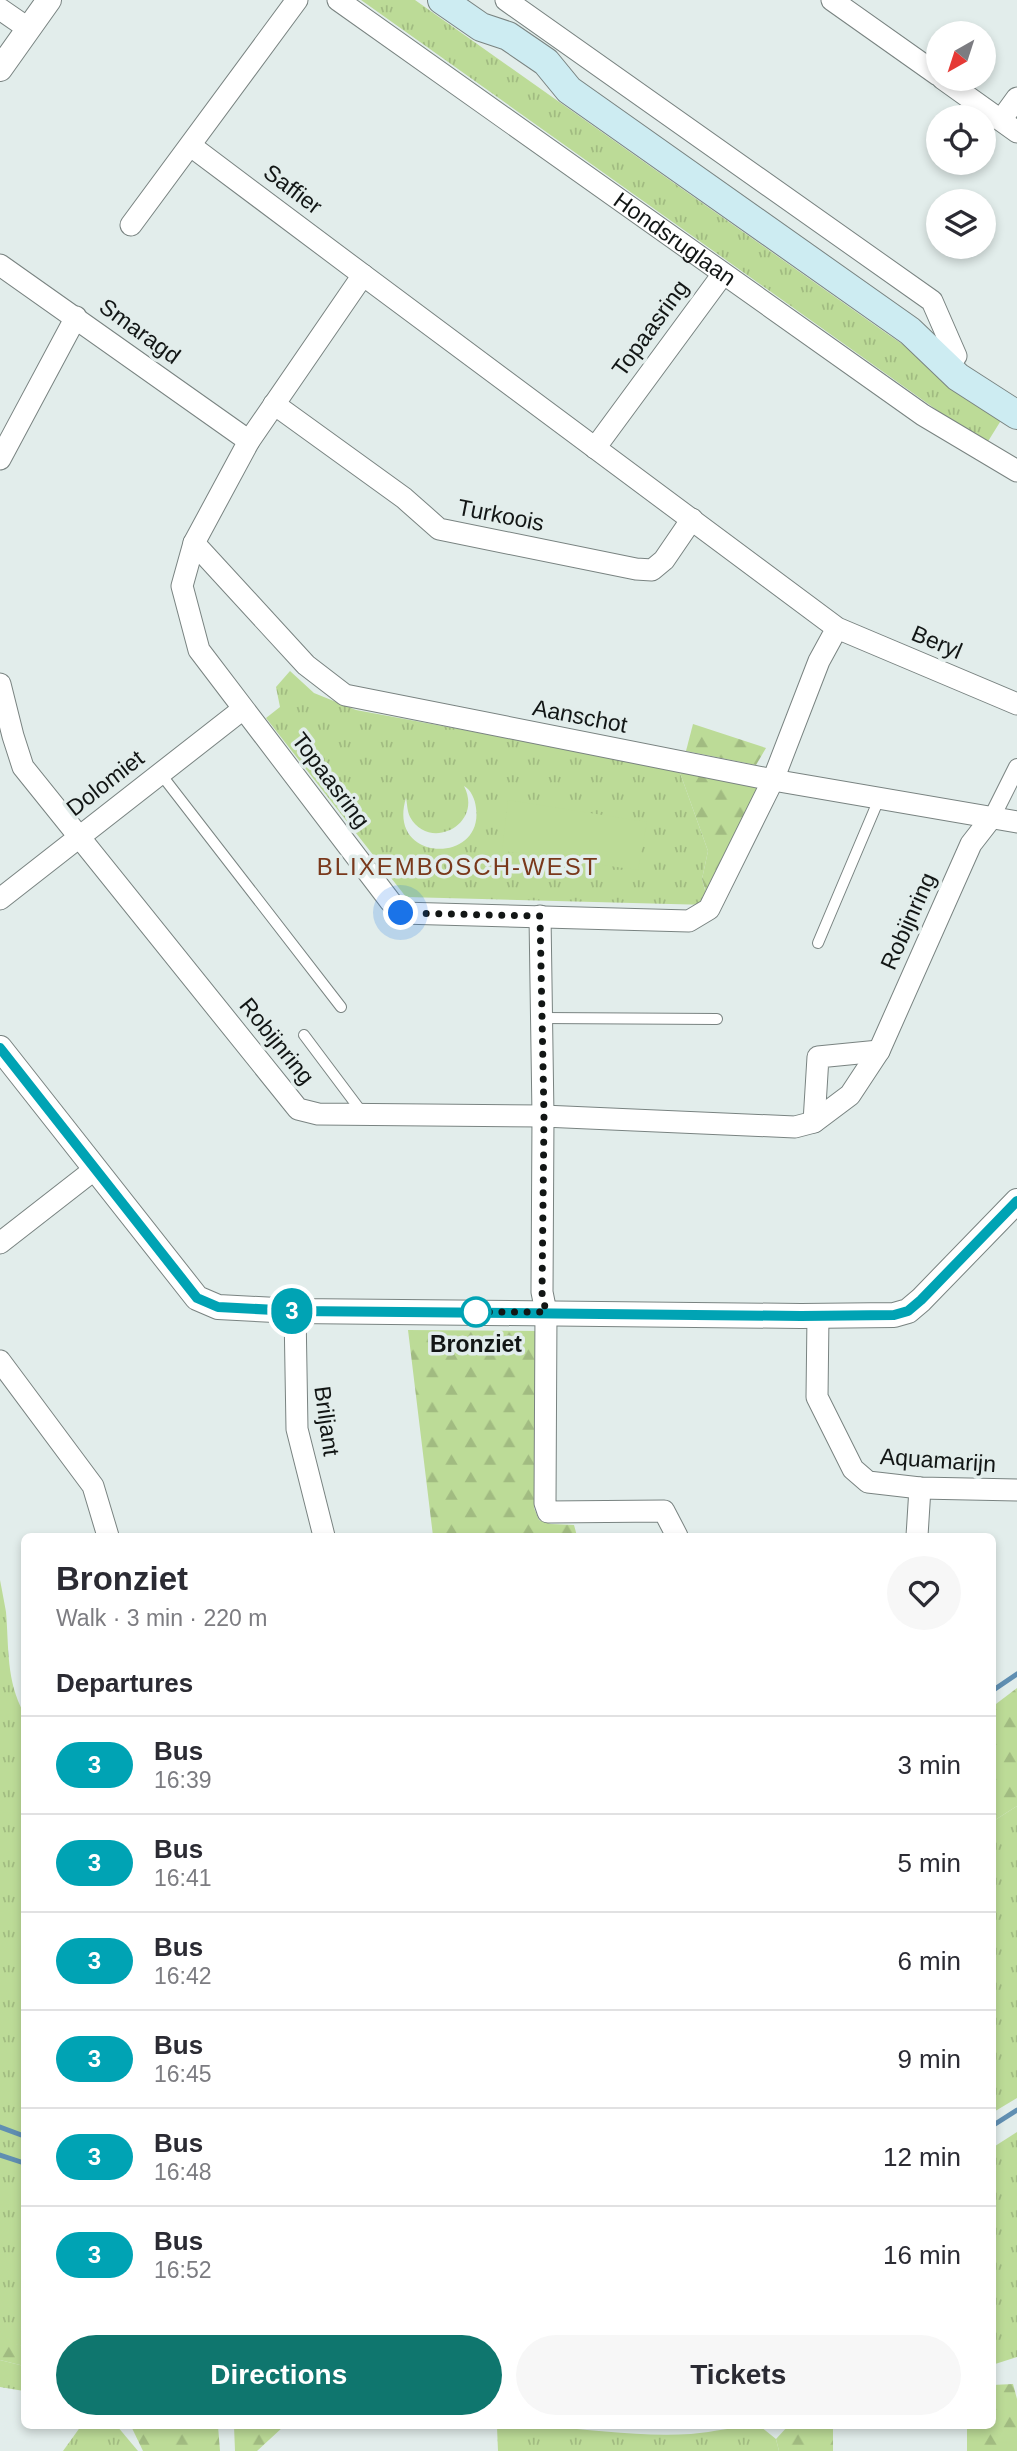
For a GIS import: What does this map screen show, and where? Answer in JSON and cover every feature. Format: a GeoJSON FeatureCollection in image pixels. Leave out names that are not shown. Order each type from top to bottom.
{"type":"FeatureCollection","features":[{"type":"Feature","properties":{"kind":"main road"},"geometry":{"type":"LineString","coordinates":[[442,0],[481,27],[496,49],[538,79],[569,90],[910,331],[1017,393]]}},
{"type":"Feature","properties":{"kind":"main road"},"geometry":{"type":"LineString","coordinates":[[910,331],[958,377],[1017,415]]}},
{"type":"Feature","properties":{"kind":"street"},"geometry":{"type":"LineString","coordinates":[[0,69],[49,0]]}},
{"type":"Feature","properties":{"kind":"street"},"geometry":{"type":"LineString","coordinates":[[131,225],[297,0]]}},
{"type":"Feature","properties":{"kind":"street","name":"Hondsruglaan"},"geometry":{"type":"LineString","coordinates":[[338,0],[923,415],[1017,471]]}},
{"type":"Feature","properties":{"kind":"street"},"geometry":{"type":"LineString","coordinates":[[506,0],[932,301],[956,356]]}},
{"type":"Feature","properties":{"kind":"street"},"geometry":{"type":"LineString","coordinates":[[832,0],[926,67]]}},
{"type":"Feature","properties":{"kind":"street"},"geometry":{"type":"LineString","coordinates":[[0,9],[29,29]]}},
{"type":"Feature","properties":{"kind":"street"},"geometry":{"type":"LineString","coordinates":[[960,91],[1009,126],[1017,98]]}},
{"type":"Feature","properties":{"kind":"street","name":"Saffier"},"geometry":{"type":"LineString","coordinates":[[191,146],[363,275]]}},
{"type":"Feature","properties":{"kind":"street","name":"Smaragd"},"geometry":{"type":"LineString","coordinates":[[0,265],[248,441]]}},
{"type":"Feature","properties":{"kind":"street","name":"Topaasring"},"geometry":{"type":"LineString","coordinates":[[596,448],[723,274]]}},
{"type":"Feature","properties":{"kind":"street"},"geometry":{"type":"LineString","coordinates":[[363,275],[837,628]]}},
{"type":"Feature","properties":{"kind":"street","name":"Topaasring"},"geometry":{"type":"LineString","coordinates":[[363,275],[248,441],[194,543],[181,586],[199,650],[401,913],[689,921],[709,909],[773,780],[819,661],[837,628]]}},
{"type":"Feature","properties":{"kind":"street"},"geometry":{"type":"LineString","coordinates":[[0,458],[76,317]]}},
{"type":"Feature","properties":{"kind":"street","name":"Turkoois"},"geometry":{"type":"LineString","coordinates":[[274,404],[404,498],[439,529],[652,570],[664,560],[692,519]]}},
{"type":"Feature","properties":{"kind":"street","name":"Aanschot"},"geometry":{"type":"LineString","coordinates":[[194,543],[306,665],[345,695],[773,780],[1017,822]]}},
{"type":"Feature","properties":{"kind":"street","name":"Beryl"},"geometry":{"type":"LineString","coordinates":[[837,628],[1017,704]]}},
{"type":"Feature","properties":{"kind":"street","name":"Robijnring"},"geometry":{"type":"LineString","coordinates":[[0,684],[23,767],[298,1109],[318,1115],[544,1116],[795,1127],[814,1122],[850,1095],[879,1051],[971,844],[992,817]]}},
{"type":"Feature","properties":{"kind":"street","name":"Dolomiet"},"geometry":{"type":"LineString","coordinates":[[0,899],[243,709]]}},
{"type":"Feature","properties":{"kind":"street"},"geometry":{"type":"LineString","coordinates":[[992,817],[1017,767]]}},
{"type":"Feature","properties":{"kind":"street"},"geometry":{"type":"LineString","coordinates":[[540,916],[544,1116],[542,1293],[546,1312],[545,1503],[548,1512],[664,1511],[675,1533]]}},
{"type":"Feature","properties":{"kind":"street"},"geometry":{"type":"LineString","coordinates":[[0,1048],[197,1298],[218,1307],[295,1311],[894,1315],[908,1311],[921,1300],[1017,1201]]}},
{"type":"Feature","properties":{"kind":"street"},"geometry":{"type":"LineString","coordinates":[[814,1122],[818,1058],[879,1051]]}},
{"type":"Feature","properties":{"kind":"street"},"geometry":{"type":"LineString","coordinates":[[0,1243],[95,1169]]}},
{"type":"Feature","properties":{"kind":"street","name":"Briljant"},"geometry":{"type":"LineString","coordinates":[[295,1311],[297,1429],[323,1533]]}},
{"type":"Feature","properties":{"kind":"street","name":"Aquamarijn"},"geometry":{"type":"LineString","coordinates":[[818,1316],[817,1397],[853,1469],[868,1482],[920,1488],[1017,1490]]}},
{"type":"Feature","properties":{"kind":"street"},"geometry":{"type":"LineString","coordinates":[[0,1362],[93,1486],[107,1533]]}},
{"type":"Feature","properties":{"kind":"street"},"geometry":{"type":"LineString","coordinates":[[917,1533],[920,1488]]}},
{"type":"Feature","properties":{"kind":"lane"},"geometry":{"type":"LineString","coordinates":[[160,773],[341,1007]]}},
{"type":"Feature","properties":{"kind":"lane"},"geometry":{"type":"LineString","coordinates":[[818,943],[879,799]]}},
{"type":"Feature","properties":{"kind":"lane"},"geometry":{"type":"LineString","coordinates":[[541,1018],[717,1019]]}},
{"type":"Feature","properties":{"kind":"lane"},"geometry":{"type":"LineString","coordinates":[[304,1035],[364,1115]]}},
{"type":"Feature","properties":{"kind":"green space"},"geometry":{"type":"Polygon","coordinates":[[[361,0],[415,0],[1005,414],[987,443],[969,433],[361,0]]]}},
{"type":"Feature","properties":{"kind":"green space"},"geometry":{"type":"Polygon","coordinates":[[[290,671],[314,693],[356,710],[679,770],[708,851],[702,879],[709,905],[406,897],[266,718],[280,707],[276,687],[290,671]],[[464,786],[468,800],[467,812],[461,822],[441,833],[429,832],[419,827],[410,817],[406,798],[404,819],[410,835],[421,845],[436,849],[452,847],[466,840],[474,827],[476,808],[472,795],[464,786]]]}},
{"type":"Feature","properties":{"kind":"green space"},"geometry":{"type":"Polygon","coordinates":[[[693,724],[766,748],[756,765],[686,751],[693,724]]]}},
{"type":"Feature","properties":{"kind":"green space"},"geometry":{"type":"Polygon","coordinates":[[[679,770],[759,787],[708,899],[702,879],[708,851],[679,770]]]}},
{"type":"Feature","properties":{"kind":"green space"},"geometry":{"type":"Polygon","coordinates":[[[508,800],[647,822],[638,870],[502,851],[508,800]]]}},
{"type":"Feature","properties":{"kind":"green space"},"geometry":{"type":"Polygon","coordinates":[[[408,1330],[539,1331],[534,1508],[539,1520],[551,1524],[574,1525],[576,1533],[433,1533],[408,1330]]]}},
{"type":"Feature","properties":{"kind":"green space"},"geometry":{"type":"Polygon","coordinates":[[[0,1580],[6,1612],[11,1676],[21,1707],[21,2346],[0,2342],[0,1580]]]}},
{"type":"Feature","properties":{"kind":"green space"},"geometry":{"type":"Polygon","coordinates":[[[1017,1688],[1017,1806],[996,1819],[996,1704],[1017,1688]]]}},
{"type":"Feature","properties":{"kind":"green space"},"geometry":{"type":"Polygon","coordinates":[[[1017,1806],[1017,2098],[996,2111],[996,1819],[1017,1806]]]}},
{"type":"Feature","properties":{"kind":"green space"},"geometry":{"type":"Polygon","coordinates":[[[1017,2132],[1017,2357],[996,2364],[996,2145],[1017,2132]]]}},
{"type":"Feature","properties":{"kind":"green space"},"geometry":{"type":"Polygon","coordinates":[[[0,2340],[21,2345],[21,2365],[0,2360],[0,2340]]]}},
{"type":"Feature","properties":{"kind":"green space"},"geometry":{"type":"Polygon","coordinates":[[[0,2360],[21,2365],[21,2390],[0,2387],[0,2360]]]}},
{"type":"Feature","properties":{"kind":"green space"},"geometry":{"type":"Polygon","coordinates":[[[1013,2384],[1017,2399],[1017,2451],[967,2451],[967,2429],[996,2429],[996,2385],[1013,2384]]]}},
{"type":"Feature","properties":{"kind":"green space"},"geometry":{"type":"Polygon","coordinates":[[[79,2429],[120,2429],[138,2451],[63,2451],[79,2429]]]}},
{"type":"Feature","properties":{"kind":"green space"},"geometry":{"type":"Polygon","coordinates":[[[132,2429],[218,2429],[220,2451],[143,2451],[132,2429]]]}},
{"type":"Feature","properties":{"kind":"green space"},"geometry":{"type":"Polygon","coordinates":[[[234,2429],[281,2429],[257,2451],[235,2451],[234,2429]]]}},
{"type":"Feature","properties":{"kind":"green space"},"geometry":{"type":"Polygon","coordinates":[[[497,2429],[576,2429],[673,2435],[728,2429],[764,2429],[776,2439],[779,2451],[498,2451],[497,2429]]]}},
{"type":"Feature","properties":{"kind":"green space"},"geometry":{"type":"Polygon","coordinates":[[[785,2429],[833,2429],[833,2451],[779,2451],[776,2439],[785,2429]]]}},
{"type":"Feature","properties":{"kind":"waterway"},"geometry":{"type":"LineString","coordinates":[[996,1688],[1017,1674]]}},
{"type":"Feature","properties":{"kind":"waterway"},"geometry":{"type":"LineString","coordinates":[[996,2123],[1017,2110]]}},
{"type":"Feature","properties":{"kind":"waterway"},"geometry":{"type":"LineString","coordinates":[[0,2127],[21,2135]]}},
{"type":"Feature","properties":{"kind":"waterway"},"geometry":{"type":"LineString","coordinates":[[0,2155],[21,2162]]}},
{"type":"Feature","properties":{"kind":"bus line","name":"3"},"geometry":{"type":"LineString","coordinates":[[0,1048],[197,1298],[218,1307],[295,1311],[894,1315],[908,1311],[921,1300],[1017,1201]]}},
{"type":"Feature","properties":{"kind":"place","name":"Bronziet"},"geometry":{"type":"Point","coordinates":[476,1312]}},
{"type":"Feature","properties":{"kind":"district","name":"BLIXEMBOSCH-WEST"},"geometry":{"type":"Point","coordinates":[458,866]}},
{"type":"Feature","properties":{"kind":"route"},"geometry":{"type":"LineString","coordinates":[[401,913],[540,916],[544,1116],[542,1293],[546,1312],[476,1312]]}}]}
